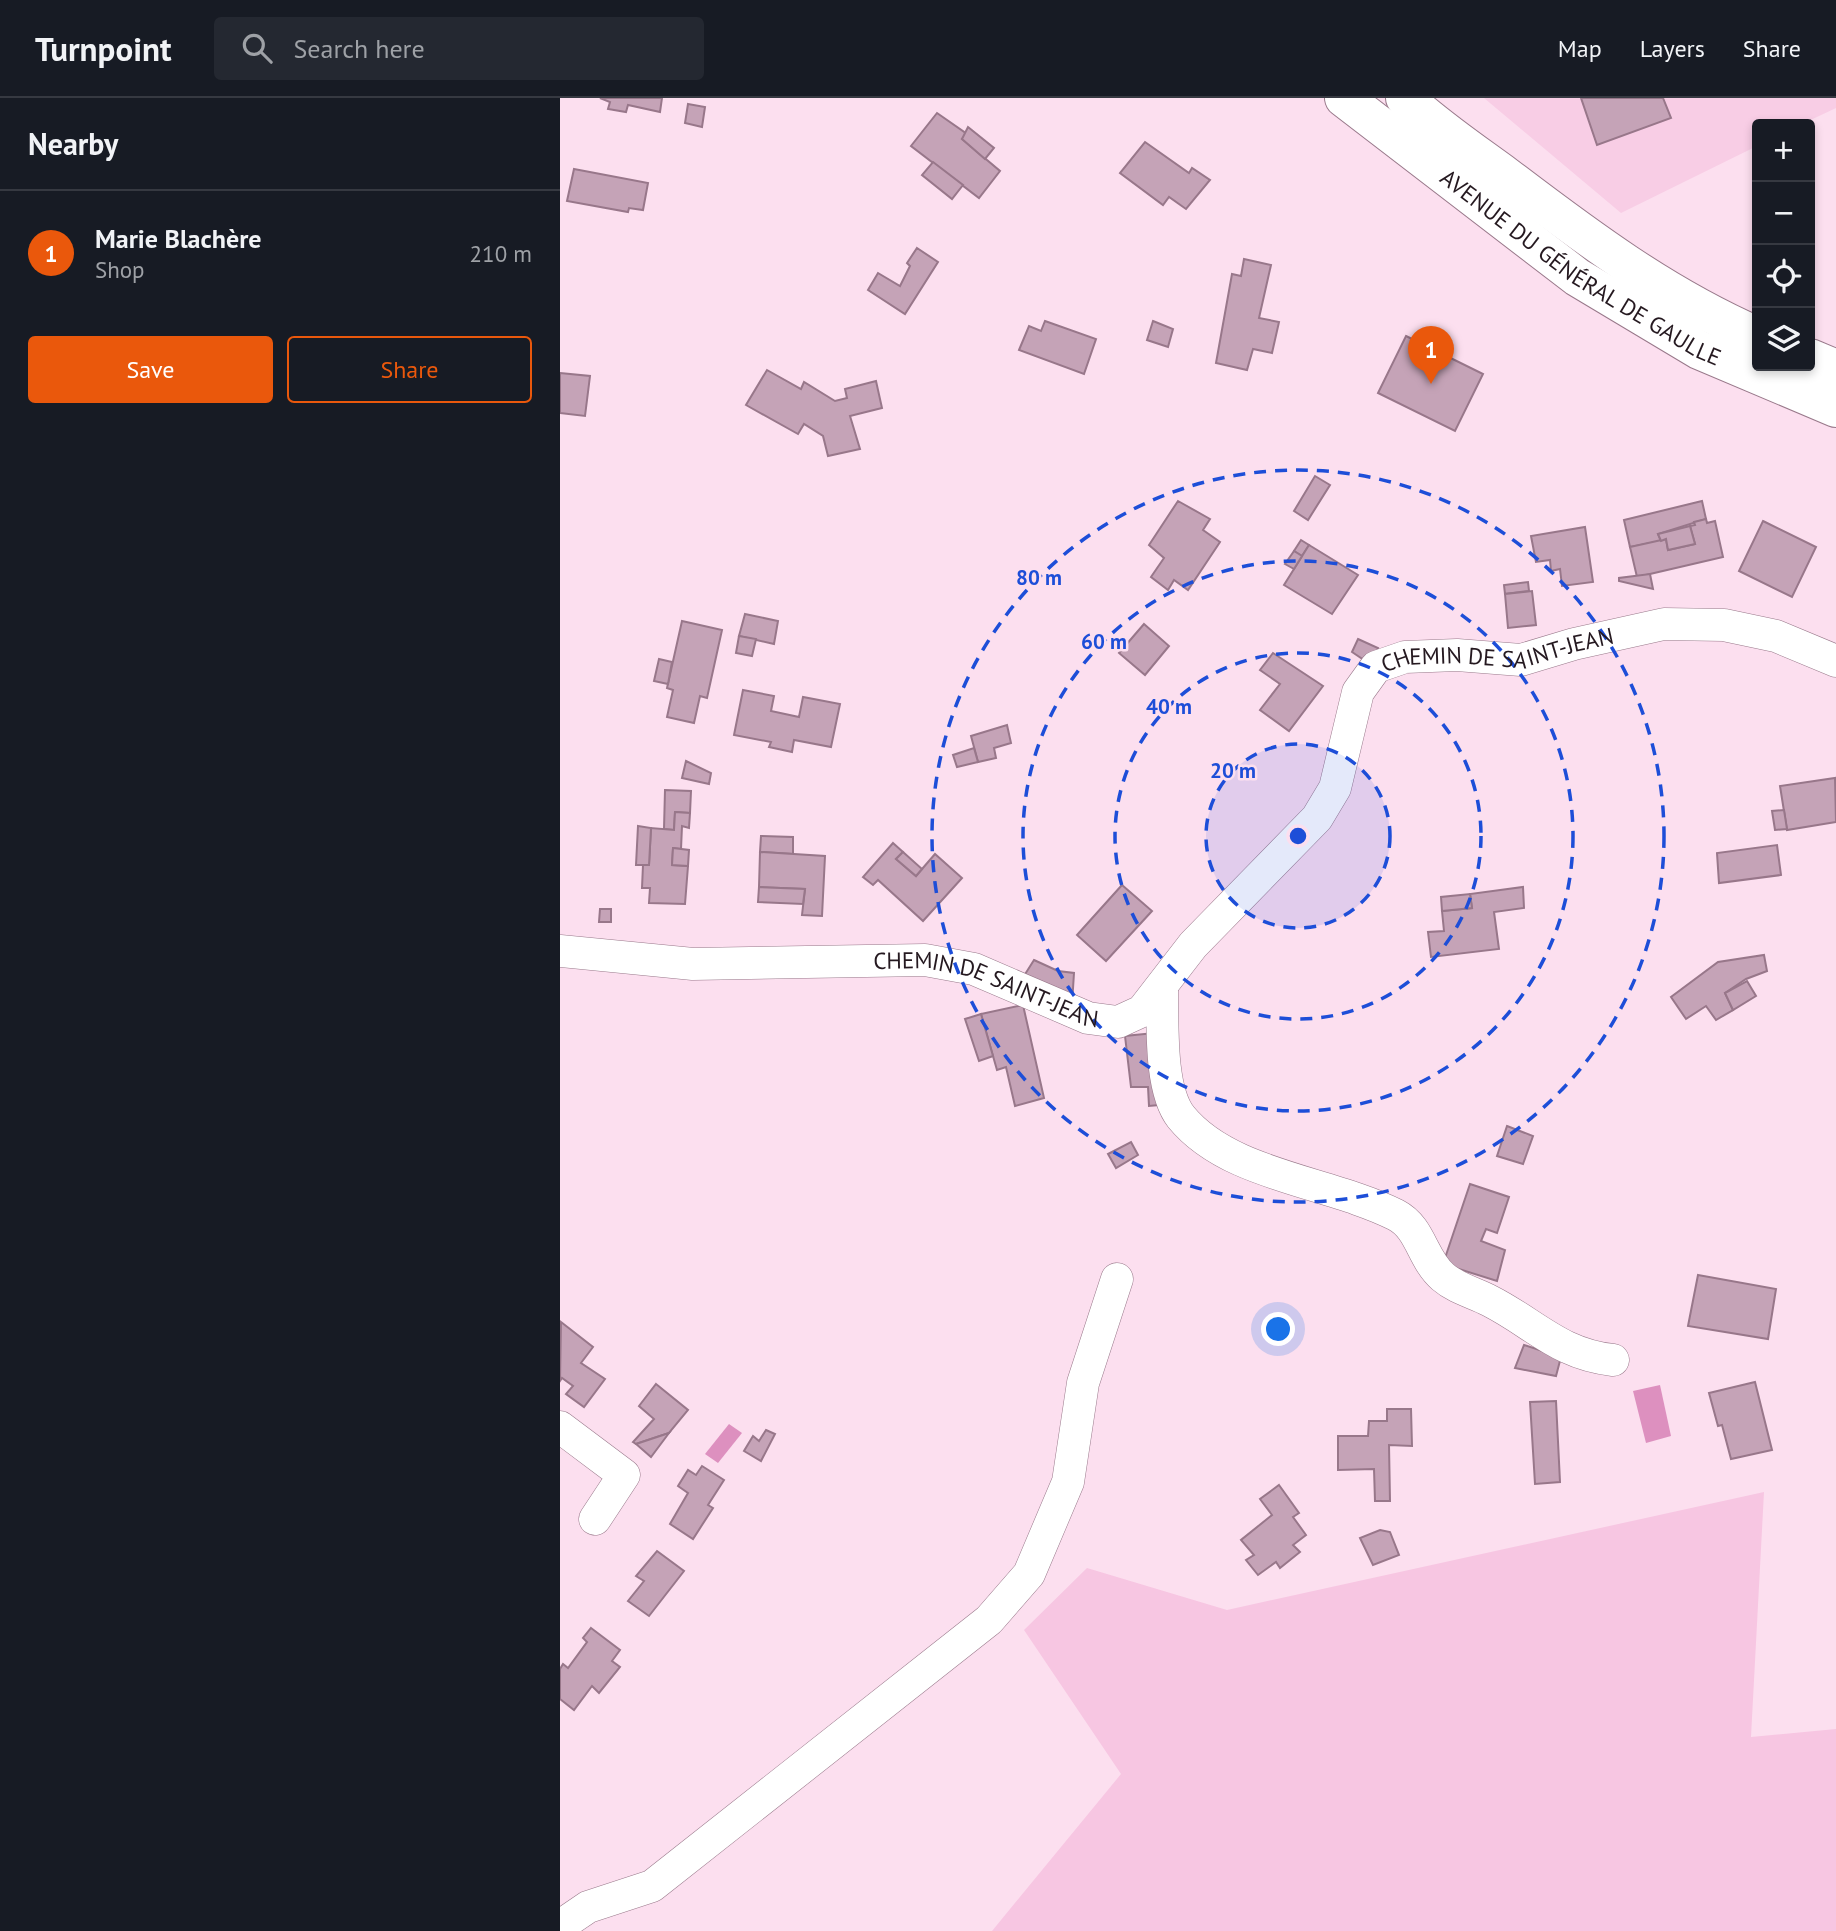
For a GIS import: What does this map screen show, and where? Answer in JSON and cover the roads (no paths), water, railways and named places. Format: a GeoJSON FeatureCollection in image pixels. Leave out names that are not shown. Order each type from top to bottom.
{"type":"FeatureCollection","features":[{"type":"Feature","properties":{"kind":"main road","name":"AVENUE DU GÉNÉRAL DE GAULLE"},"geometry":{"type":"LineString","coordinates":[[1344,98],[1577,277],[1699,350],[1836,408]]}},
{"type":"Feature","properties":{"kind":"main road","name":"AVENUE DU GÉNÉRAL DE GAULLE"},"geometry":{"type":"LineString","coordinates":[[1405,98],[1626,264],[1720,320],[1752,333]]}},
{"type":"Feature","properties":{"kind":"main road"},"geometry":{"type":"LineString","coordinates":[[1815,360],[1836,369]]}},
{"type":"Feature","properties":{"kind":"street","name":"CHEMIN DE SAINT-JEAN"},"geometry":{"type":"LineString","coordinates":[[560,951],[693,964],[925,960],[974,969],[1088,1018],[1118,1022],[1142,1011],[1193,945],[1237,896],[1317,818],[1335,788],[1358,692],[1376,667],[1405,657],[1457,654],[1521,660],[1574,644],[1664,624],[1724,625],[1776,636],[1836,661]]}},
{"type":"Feature","properties":{"kind":"street"},"geometry":{"type":"LineString","coordinates":[[1162,987],[1168,1084],[1179,1114],[1198,1135],[1220,1151],[1336,1190],[1398,1216],[1409,1224],[1427,1260],[1443,1277],[1492,1301],[1570,1351],[1613,1360]]}},
{"type":"Feature","properties":{"kind":"street"},"geometry":{"type":"LineString","coordinates":[[560,1926],[589,1907],[652,1886],[989,1620],[1005,1602],[1029,1574],[1068,1482],[1083,1383],[1118,1279]]}},
{"type":"Feature","properties":{"kind":"street"},"geometry":{"type":"LineString","coordinates":[[560,1427],[624,1475],[595,1519]]}},
{"type":"Feature","properties":{"kind":"place","name":"Marie Blachère"},"geometry":{"type":"Point","coordinates":[1431,384]}}]}
